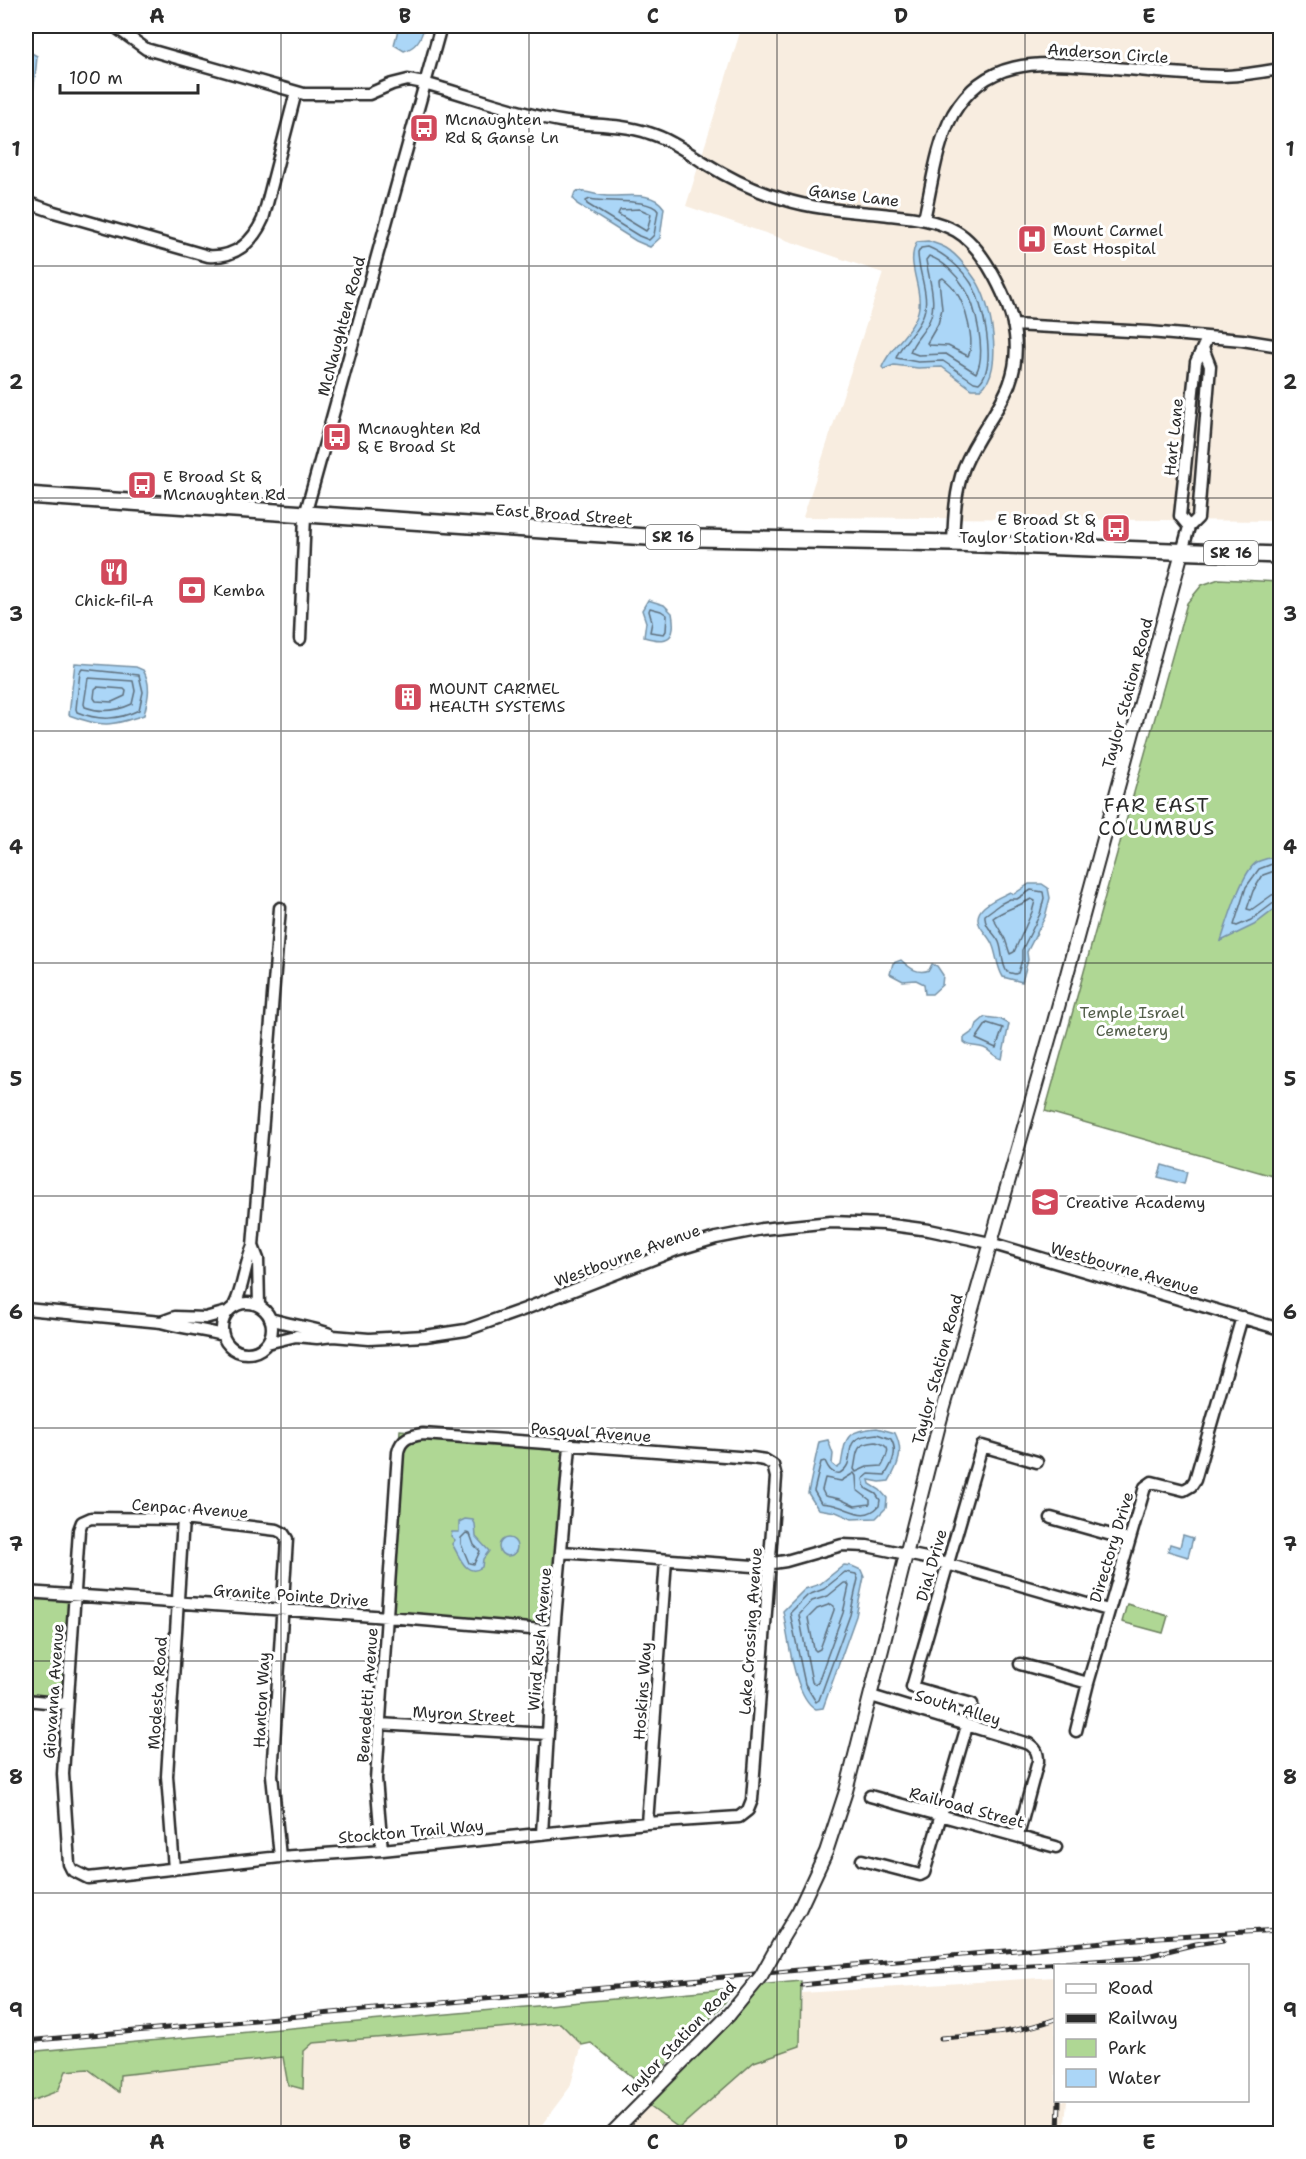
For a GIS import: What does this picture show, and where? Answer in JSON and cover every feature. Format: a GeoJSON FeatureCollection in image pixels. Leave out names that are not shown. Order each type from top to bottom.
{"type":"FeatureCollection","features":[{"type":"Feature","properties":{"kind":"highway","name":"East Broad Street"},"geometry":{"type":"LineString","coordinates":[[26,495],[647,537],[953,543],[1281,555]]}},
{"type":"Feature","properties":{"kind":"main road","name":"Taylor Station Road"},"geometry":{"type":"LineString","coordinates":[[611,2133],[729,2015],[760,1976],[799,1910],[826,1852],[846,1791],[940,1421],[1054,1022],[1182,552]]}},
{"type":"Feature","properties":{"kind":"street","name":"Ganse Lane"},"geometry":{"type":"LineString","coordinates":[[114,26],[146,49],[297,92],[321,96],[369,94],[408,80],[562,121],[615,125],[651,133],[683,149],[729,178],[783,200],[815,207],[924,219],[957,231],[979,253],[1001,293],[1013,325],[1016,349],[1013,376],[1006,395],[980,435],[963,470],[958,487],[953,543]]}},
{"type":"Feature","properties":{"kind":"street","name":"McNaughten Road"},"geometry":{"type":"LineString","coordinates":[[300,639],[305,515],[441,26]]}},
{"type":"Feature","properties":{"kind":"street","name":"Anderson Circle"},"geometry":{"type":"LineString","coordinates":[[924,219],[943,139],[955,112],[971,91],[988,78],[1007,69],[1047,62],[1225,76],[1281,69]]}},
{"type":"Feature","properties":{"kind":"street"},"geometry":{"type":"LineString","coordinates":[[26,202],[208,256],[219,256],[237,250],[254,237],[263,219],[297,92]]}},
{"type":"Feature","properties":{"kind":"street"},"geometry":{"type":"LineString","coordinates":[[1013,325],[1149,332],[1205,343],[1242,340],[1281,346]]}},
{"type":"Feature","properties":{"kind":"street","name":"Hart Lane"},"geometry":{"type":"LineString","coordinates":[[1189,528],[1180,516],[1196,362],[1205,343]]}},
{"type":"Feature","properties":{"kind":"street","name":"Hart Lane"},"geometry":{"type":"LineString","coordinates":[[1182,552],[1189,528],[1198,518],[1210,366],[1205,343]]}},
{"type":"Feature","properties":{"kind":"street"},"geometry":{"type":"LineString","coordinates":[[161,1322],[175,1317],[205,1318],[230,1309],[251,1303],[259,1306],[270,1319],[272,1327],[267,1343],[254,1352],[246,1353],[231,1348],[222,1335],[223,1319],[230,1309],[241,1293],[248,1258],[253,1246],[280,908]]}},
{"type":"Feature","properties":{"kind":"street","name":"Westbourne Avenue"},"geometry":{"type":"LineString","coordinates":[[267,1343],[296,1336],[369,1339],[425,1336],[466,1329],[525,1309],[676,1250],[716,1238],[762,1229],[831,1222],[884,1224],[929,1230],[990,1243],[1281,1329]]}},
{"type":"Feature","properties":{"kind":"street"},"geometry":{"type":"LineString","coordinates":[[253,1246],[258,1259],[259,1306]]}},
{"type":"Feature","properties":{"kind":"street"},"geometry":{"type":"LineString","coordinates":[[26,1309],[161,1322],[222,1335]]}},
{"type":"Feature","properties":{"kind":"street","name":"Directory Drive"},"geometry":{"type":"LineString","coordinates":[[1076,1731],[1108,1610],[1144,1492],[1148,1484],[1156,1482],[1184,1490],[1195,1480],[1242,1317]]}},
{"type":"Feature","properties":{"kind":"street","name":"Westbourne Avenue"},"geometry":{"type":"LineString","coordinates":[[270,1319],[297,1327],[317,1329],[333,1336]]}},
{"type":"Feature","properties":{"kind":"street","name":"Pasqual Avenue"},"geometry":{"type":"LineString","coordinates":[[407,1438],[423,1434],[752,1458],[765,1460],[773,1465]]}},
{"type":"Feature","properties":{"kind":"street","name":"Benedetti Avenue"},"geometry":{"type":"LineString","coordinates":[[382,1850],[376,1779],[379,1724],[398,1452],[399,1446],[407,1438]]}},
{"type":"Feature","properties":{"kind":"street","name":"Wind Rush Avenue"},"geometry":{"type":"LineString","coordinates":[[542,1834],[554,1631],[570,1446]]}},
{"type":"Feature","properties":{"kind":"street","name":"Dial Drive"},"geometry":{"type":"LineString","coordinates":[[972,1704],[912,1687],[982,1446],[1036,1462]]}},
{"type":"Feature","properties":{"kind":"street","name":"Lake Crossing Avenue"},"geometry":{"type":"LineString","coordinates":[[752,1800],[776,1477],[773,1465]]}},
{"type":"Feature","properties":{"kind":"street","name":"Cenpac Avenue"},"geometry":{"type":"LineString","coordinates":[[82,1522],[92,1518],[183,1520],[277,1530],[283,1533],[288,1544]]}},
{"type":"Feature","properties":{"kind":"street"},"geometry":{"type":"LineString","coordinates":[[1051,1518],[1130,1540]]}},
{"type":"Feature","properties":{"kind":"street","name":"Modesta Road"},"geometry":{"type":"LineString","coordinates":[[174,1869],[166,1776],[183,1520]]}},
{"type":"Feature","properties":{"kind":"street","name":"Giovanna Avenue"},"geometry":{"type":"LineString","coordinates":[[69,1864],[63,1774],[79,1530],[82,1522]]}},
{"type":"Feature","properties":{"kind":"street","name":"Hanton Way"},"geometry":{"type":"LineString","coordinates":[[280,1857],[272,1775],[288,1544]]}},
{"type":"Feature","properties":{"kind":"street"},"geometry":{"type":"LineString","coordinates":[[562,1552],[753,1566],[770,1564],[842,1545],[867,1546],[906,1553],[1108,1610]]}},
{"type":"Feature","properties":{"kind":"street","name":"Hoskins Way"},"geometry":{"type":"LineString","coordinates":[[647,1823],[666,1560]]}},
{"type":"Feature","properties":{"kind":"street","name":"Granite Pointe Drive"},"geometry":{"type":"LineString","coordinates":[[26,1592],[554,1631]]}},
{"type":"Feature","properties":{"kind":"street"},"geometry":{"type":"LineString","coordinates":[[1020,1664],[1088,1683]]}},
{"type":"Feature","properties":{"kind":"street","name":"South Alley"},"geometry":{"type":"LineString","coordinates":[[871,1696],[1029,1744],[1035,1748],[1038,1761],[1018,1836]]}},
{"type":"Feature","properties":{"kind":"street"},"geometry":{"type":"LineString","coordinates":[[26,1700],[67,1704]]}},
{"type":"Feature","properties":{"kind":"street","name":"Myron Street"},"geometry":{"type":"LineString","coordinates":[[379,1724],[547,1734]]}},
{"type":"Feature","properties":{"kind":"street"},"geometry":{"type":"LineString","coordinates":[[862,1860],[920,1875],[924,1873],[967,1726]]}},
{"type":"Feature","properties":{"kind":"street","name":"Railroad Street"},"geometry":{"type":"LineString","coordinates":[[870,1796],[1056,1847]]}},
{"type":"Feature","properties":{"kind":"street","name":"Stockton Trail Way"},"geometry":{"type":"LineString","coordinates":[[69,1864],[72,1870],[88,1878],[280,1857],[382,1850],[647,1823],[739,1817],[748,1810],[752,1800]]}},
{"type":"Feature","properties":{"kind":"shaded area","name":"Mount Carmel East Hospital"},"geometry":{"type":"Polygon","coordinates":[[[742,26],[1280,26],[1280,521],[803,517],[883,273],[686,206],[742,26]]]}},
{"type":"Feature","properties":{"kind":"shaded area"},"geometry":{"type":"Polygon","coordinates":[[[1054,1977],[1054,2102],[1067,2102],[1066,2133],[603,2134],[638,2098],[680,2128],[754,2062],[800,2046],[802,1993],[1054,1977]]]}},
{"type":"Feature","properties":{"kind":"shaded area"},"geometry":{"type":"Polygon","coordinates":[[[561,2023],[582,2045],[570,2087],[540,2127],[553,2133],[26,2134],[26,2103],[57,2091],[66,2072],[88,2069],[118,2092],[120,2075],[283,2057],[288,2085],[303,2089],[304,2051],[313,2043],[561,2023]]]}},
{"type":"Feature","properties":{"kind":"green space","name":"Temple Israel Cemetery"},"geometry":{"type":"Polygon","coordinates":[[[1219,579],[1280,582],[1280,1178],[1045,1111],[1187,603],[1202,585],[1219,579]]]}},
{"type":"Feature","properties":{"kind":"green space"},"geometry":{"type":"Polygon","coordinates":[[[400,1430],[570,1446],[554,1631],[388,1617],[400,1430]]]}},
{"type":"Feature","properties":{"kind":"green space"},"geometry":{"type":"Polygon","coordinates":[[[26,1592],[75,1595],[67,1704],[26,1700],[26,1592]]]}},
{"type":"Feature","properties":{"kind":"green space"},"geometry":{"type":"Polygon","coordinates":[[[1127,1604],[1168,1616],[1163,1633],[1122,1622],[1127,1604]]]}},
{"type":"Feature","properties":{"kind":"green space"},"geometry":{"type":"Polygon","coordinates":[[[801,1981],[800,2046],[754,2062],[679,2128],[649,2106],[734,2016],[758,1985],[801,1981]]]}},
{"type":"Feature","properties":{"kind":"green space"},"geometry":{"type":"Polygon","coordinates":[[[736,1988],[721,2007],[645,2087],[591,2043],[582,2045],[560,2023],[313,2043],[304,2051],[303,2089],[288,2085],[283,2057],[120,2075],[119,2092],[88,2069],[66,2071],[58,2091],[26,2103],[26,2052],[736,1988]]]}},
{"type":"Feature","properties":{"kind":"water"},"geometry":{"type":"Polygon","coordinates":[[[399,26],[424,26],[418,42],[404,51],[394,45],[399,26]]]}},
{"type":"Feature","properties":{"kind":"water"},"geometry":{"type":"Polygon","coordinates":[[[26,50],[37,56],[32,110],[29,111],[26,107],[26,50]]]}},
{"type":"Feature","properties":{"kind":"water"},"geometry":{"type":"Polygon","coordinates":[[[575,192],[607,196],[646,197],[659,202],[664,208],[660,238],[650,247],[636,241],[577,204],[573,198],[575,192]]]}},
{"type":"Feature","properties":{"kind":"water"},"geometry":{"type":"Polygon","coordinates":[[[928,241],[946,248],[958,258],[981,289],[990,318],[994,352],[988,380],[981,389],[972,389],[942,367],[918,368],[894,365],[884,369],[882,367],[917,315],[919,299],[913,266],[914,250],[917,242],[928,241]]]}},
{"type":"Feature","properties":{"kind":"water"},"geometry":{"type":"Polygon","coordinates":[[[648,600],[664,605],[672,613],[672,634],[665,639],[644,637],[646,622],[642,610],[648,600]]]}},
{"type":"Feature","properties":{"kind":"water"},"geometry":{"type":"Polygon","coordinates":[[[75,663],[136,667],[143,670],[148,687],[144,715],[115,723],[99,724],[69,715],[75,663]]]}},
{"type":"Feature","properties":{"kind":"water"},"geometry":{"type":"Polygon","coordinates":[[[1280,855],[1280,905],[1254,925],[1221,941],[1236,898],[1251,867],[1257,862],[1280,855]]]}},
{"type":"Feature","properties":{"kind":"water"},"geometry":{"type":"Polygon","coordinates":[[[1029,884],[1042,884],[1048,888],[1050,898],[1045,917],[1027,952],[1028,960],[1022,982],[1003,977],[992,943],[978,920],[982,909],[987,905],[1010,892],[1014,894],[1029,884]]]}},
{"type":"Feature","properties":{"kind":"water"},"geometry":{"type":"Polygon","coordinates":[[[901,960],[913,970],[921,972],[929,970],[932,964],[937,966],[943,975],[942,985],[932,994],[925,994],[924,984],[916,980],[903,981],[890,974],[893,963],[901,960]]]}},
{"type":"Feature","properties":{"kind":"water"},"geometry":{"type":"Polygon","coordinates":[[[985,1017],[1000,1019],[1009,1024],[1002,1059],[984,1048],[964,1042],[964,1038],[975,1030],[977,1024],[985,1017]]]}},
{"type":"Feature","properties":{"kind":"water"},"geometry":{"type":"Polygon","coordinates":[[[1162,1165],[1187,1172],[1184,1184],[1158,1177],[1162,1165]]]}},
{"type":"Feature","properties":{"kind":"water"},"geometry":{"type":"Polygon","coordinates":[[[877,1428],[895,1433],[900,1452],[898,1463],[889,1481],[869,1480],[870,1484],[887,1498],[886,1508],[876,1518],[852,1519],[836,1512],[818,1509],[808,1493],[819,1442],[828,1440],[833,1454],[832,1464],[837,1468],[841,1465],[846,1441],[853,1433],[877,1428]]]}},
{"type":"Feature","properties":{"kind":"water"},"geometry":{"type":"Polygon","coordinates":[[[465,1519],[473,1520],[476,1537],[489,1551],[483,1559],[482,1567],[476,1570],[471,1570],[463,1564],[452,1544],[455,1540],[451,1536],[452,1532],[459,1532],[459,1522],[465,1519]]]}},
{"type":"Feature","properties":{"kind":"water"},"geometry":{"type":"Polygon","coordinates":[[[1183,1535],[1193,1538],[1188,1557],[1168,1551],[1170,1544],[1180,1547],[1183,1535]]]}},
{"type":"Feature","properties":{"kind":"water"},"geometry":{"type":"Polygon","coordinates":[[[508,1538],[514,1541],[517,1547],[514,1553],[508,1556],[502,1553],[499,1547],[502,1541],[508,1538]]]}},
{"type":"Feature","properties":{"kind":"water"},"geometry":{"type":"Polygon","coordinates":[[[844,1565],[861,1570],[864,1577],[856,1616],[823,1708],[816,1709],[808,1703],[797,1679],[783,1611],[805,1589],[820,1584],[844,1565]]]}},
{"type":"Feature","properties":{"kind":"railway"},"geometry":{"type":"LineString","coordinates":[[26,2041],[1159,1937],[1280,1930]]}},
{"type":"Feature","properties":{"kind":"railway"},"geometry":{"type":"LineString","coordinates":[[802,1985],[926,1972],[1139,1958],[1223,1940]]}},
{"type":"Feature","properties":{"kind":"railway"},"geometry":{"type":"LineString","coordinates":[[941,2038],[1013,2030],[1054,2020]]}},
{"type":"Feature","properties":{"kind":"railway"},"geometry":{"type":"LineString","coordinates":[[1058,2134],[1059,2102]]}},
{"type":"Feature","properties":{"kind":"place","name":"Mcnaughten Rd & Ganse Ln"},"geometry":{"type":"Point","coordinates":[424,128]}},
{"type":"Feature","properties":{"kind":"place","name":"Mount Carmel East Hospital"},"geometry":{"type":"Point","coordinates":[1032,239]}},
{"type":"Feature","properties":{"kind":"place","name":"Mcnaughten Rd & E Broad St"},"geometry":{"type":"Point","coordinates":[337,437]}},
{"type":"Feature","properties":{"kind":"place","name":"E Broad St & Mcnaughten Rd"},"geometry":{"type":"Point","coordinates":[142,485]}},
{"type":"Feature","properties":{"kind":"place","name":"E Broad St & Taylor Station Rd"},"geometry":{"type":"Point","coordinates":[1116,528]}},
{"type":"Feature","properties":{"kind":"place","name":"Chick-fil-A"},"geometry":{"type":"Point","coordinates":[114,572]}},
{"type":"Feature","properties":{"kind":"place","name":"Kemba"},"geometry":{"type":"Point","coordinates":[192,590]}},
{"type":"Feature","properties":{"kind":"place","name":"MOUNT CARMEL HEALTH SYSTEMS"},"geometry":{"type":"Point","coordinates":[408,697]}},
{"type":"Feature","properties":{"kind":"place","name":"Creative Academy"},"geometry":{"type":"Point","coordinates":[1045,1202]}},
{"type":"Feature","properties":{"kind":"district","name":"FAR EAST COLUMBUS"},"geometry":{"type":"Point","coordinates":[1157,816]}}]}
